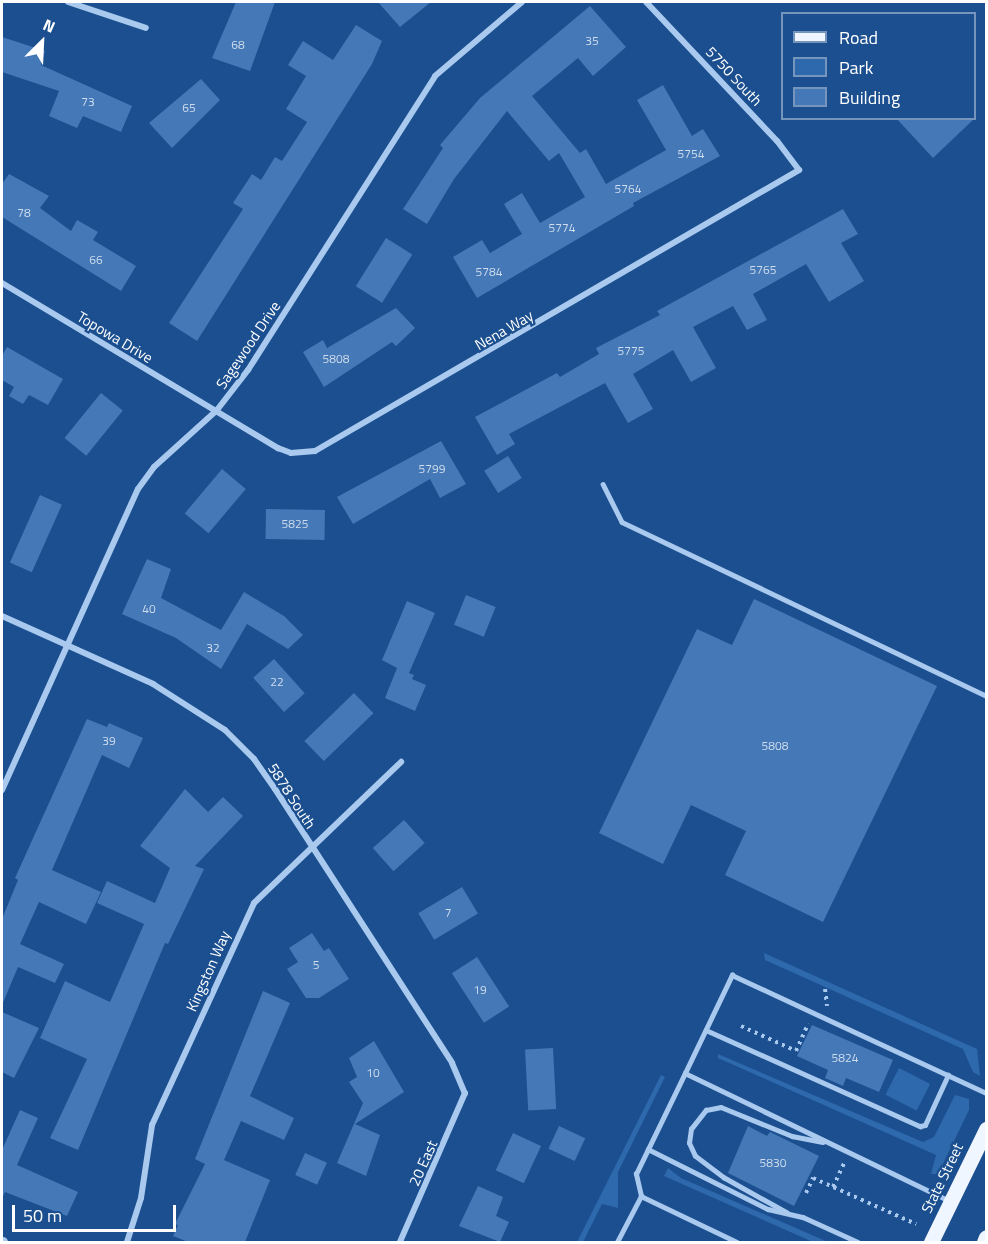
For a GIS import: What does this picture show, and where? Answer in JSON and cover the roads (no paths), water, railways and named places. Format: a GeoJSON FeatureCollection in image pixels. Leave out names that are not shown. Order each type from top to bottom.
{"type":"FeatureCollection","features":[{"type":"Feature","properties":{"kind":"main road","name":"State Street"},"geometry":{"type":"LineString","coordinates":[[931,1242],[987,1129]]}},
{"type":"Feature","properties":{"kind":"main road"},"geometry":{"type":"LineString","coordinates":[[984,1242],[987,1237]]}},
{"type":"Feature","properties":{"kind":"street"},"geometry":{"type":"LineString","coordinates":[[68,2],[146,28]]}},
{"type":"Feature","properties":{"kind":"street","name":"Sagewood Drive"},"geometry":{"type":"LineString","coordinates":[[2,790],[138,489],[154,467],[217,410],[248,370],[435,76],[522,2]]}},
{"type":"Feature","properties":{"kind":"street","name":"5750 South"},"geometry":{"type":"LineString","coordinates":[[646,2],[777,141],[799,170]]}},
{"type":"Feature","properties":{"kind":"street","name":"Nena Way"},"geometry":{"type":"LineString","coordinates":[[217,410],[278,448],[291,453],[315,451],[799,170]]}},
{"type":"Feature","properties":{"kind":"street","name":"Topowa Drive"},"geometry":{"type":"LineString","coordinates":[[2,283],[217,410]]}},
{"type":"Feature","properties":{"kind":"street","name":"5878 South"},"geometry":{"type":"LineString","coordinates":[[2,616],[153,684],[225,730],[254,759],[452,1063],[465,1093]]}},
{"type":"Feature","properties":{"kind":"street","name":"Kingston Way"},"geometry":{"type":"LineString","coordinates":[[127,1242],[141,1198],[152,1125],[240,928],[254,903],[401,762]]}},
{"type":"Feature","properties":{"kind":"street","name":"20 East"},"geometry":{"type":"LineString","coordinates":[[400,1242],[465,1093]]}},
{"type":"Feature","properties":{"kind":"lane"},"geometry":{"type":"LineString","coordinates":[[603,484],[622,522],[987,696]]}},
{"type":"Feature","properties":{"kind":"lane"},"geometry":{"type":"LineString","coordinates":[[617,1242],[641,1196],[636,1174],[732,975],[987,1094]]}},
{"type":"Feature","properties":{"kind":"lane"},"geometry":{"type":"LineString","coordinates":[[706,1030],[920,1126],[925,1125],[948,1075]]}},
{"type":"Feature","properties":{"kind":"lane"},"geometry":{"type":"LineString","coordinates":[[685,1073],[798,1125],[825,1143],[951,1201]]}},
{"type":"Feature","properties":{"kind":"lane"},"geometry":{"type":"LineString","coordinates":[[825,1143],[792,1136],[721,1107],[706,1110],[691,1129],[689,1143],[695,1156],[724,1178],[787,1213],[858,1242]]}},
{"type":"Feature","properties":{"kind":"lane"},"geometry":{"type":"LineString","coordinates":[[648,1149],[768,1209],[787,1213]]}},
{"type":"Feature","properties":{"kind":"lane"},"geometry":{"type":"LineString","coordinates":[[641,1196],[734,1242]]}}]}
